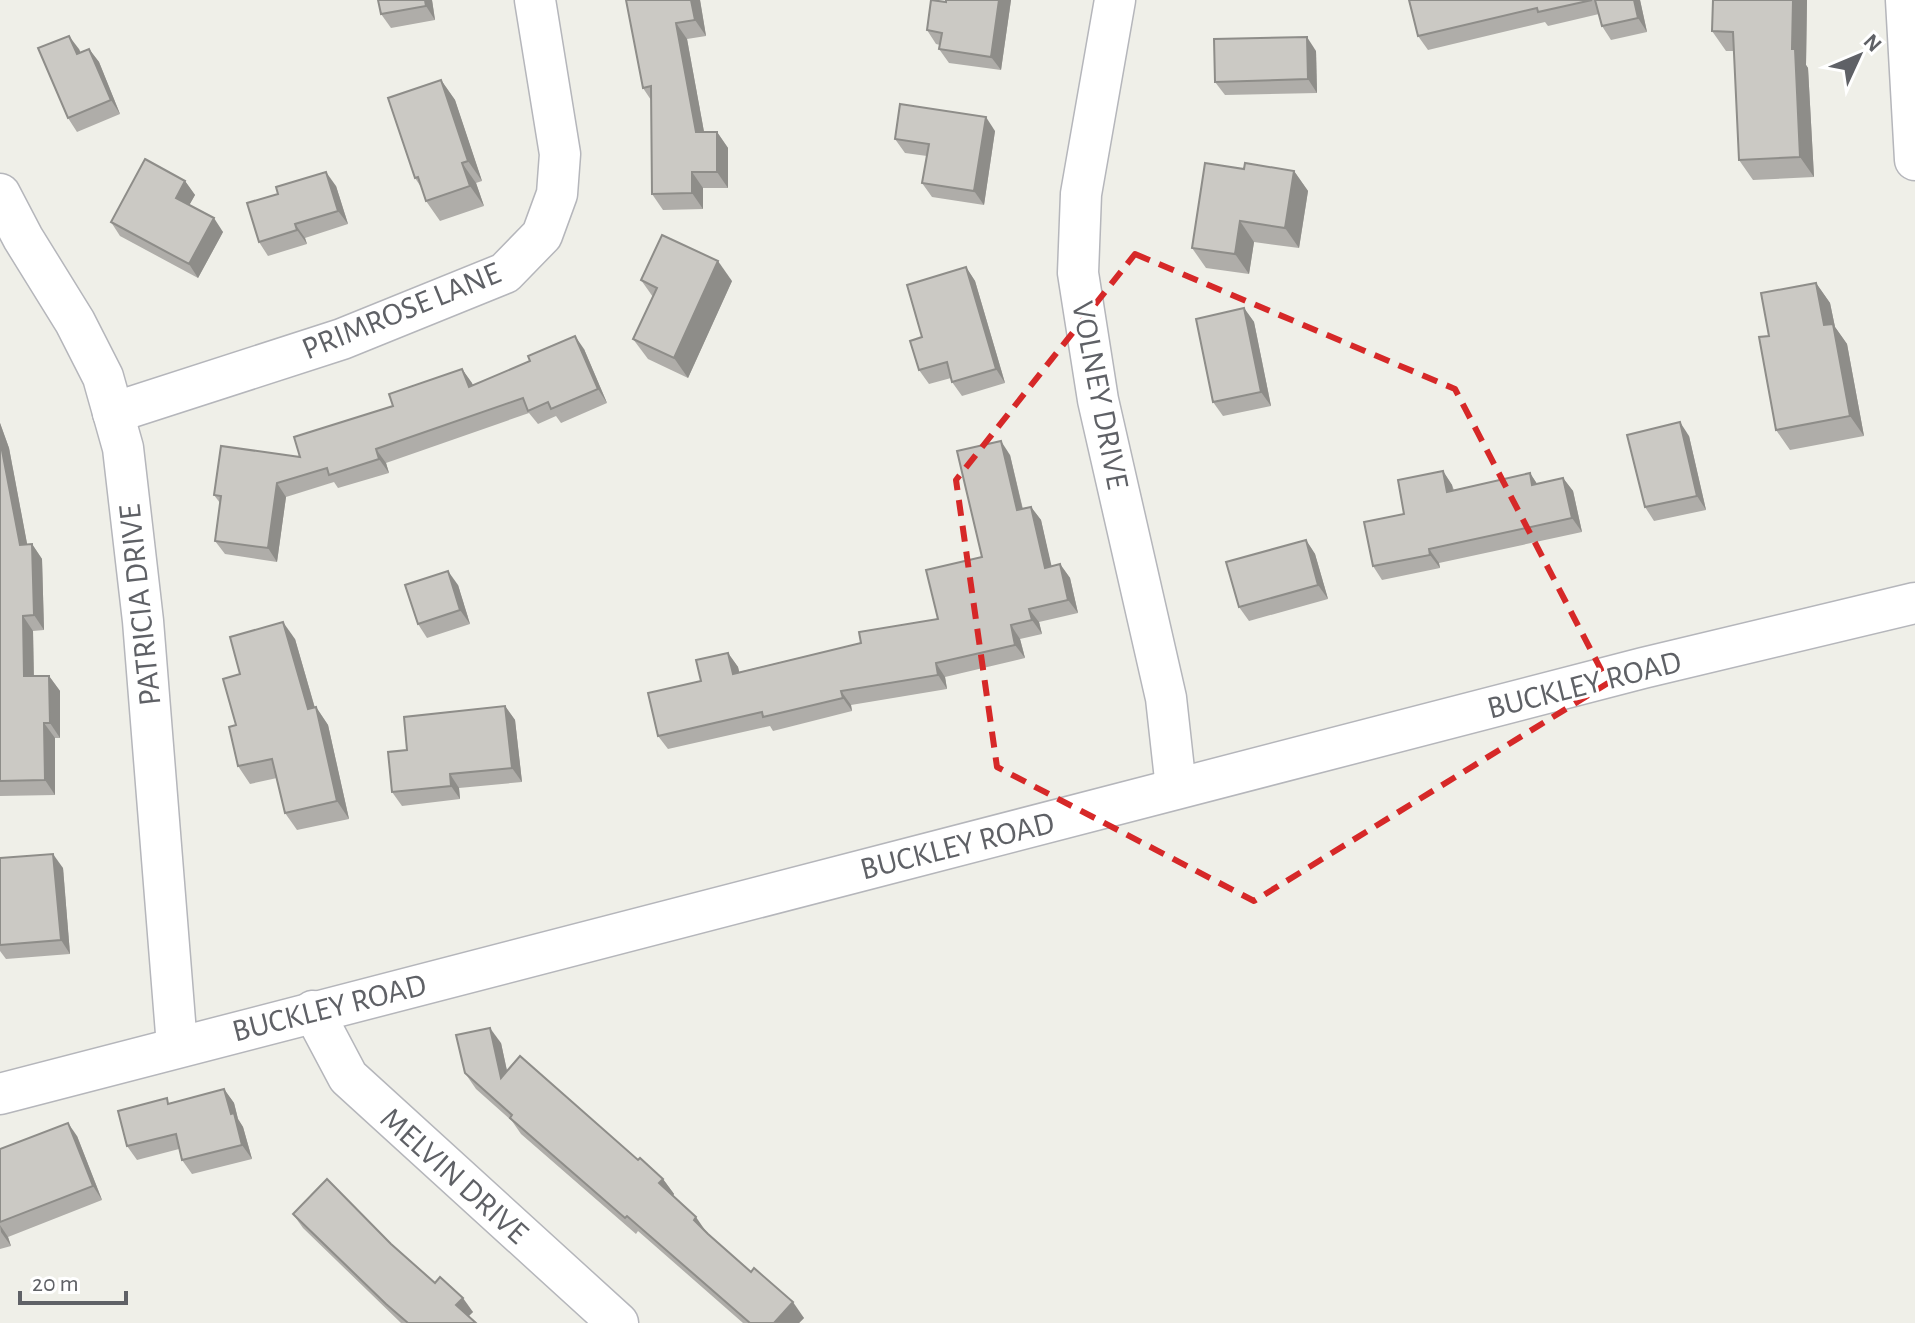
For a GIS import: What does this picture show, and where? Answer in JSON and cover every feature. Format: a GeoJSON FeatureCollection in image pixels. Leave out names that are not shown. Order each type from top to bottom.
{"type":"FeatureCollection","features":[{"type":"Feature","properties":{"kind":"street","name":"PRIMROSE LANE"},"geometry":{"type":"LineString","coordinates":[[113,413],[342,339],[505,273],[542,235],[557,194],[560,154],[535,0]]}},
{"type":"Feature","properties":{"kind":"street","name":"VOLNEY DRIVE"},"geometry":{"type":"LineString","coordinates":[[1115,0],[1081,194],[1078,273],[1098,400],[1166,698],[1176,788]]}},
{"type":"Feature","properties":{"kind":"street"},"geometry":{"type":"LineString","coordinates":[[1906,0],[1915,160]]}},
{"type":"Feature","properties":{"kind":"street","name":"PATRICIA DRIVE"},"geometry":{"type":"LineString","coordinates":[[0,194],[75,322],[103,377],[123,448],[143,621],[177,1046]]}},
{"type":"Feature","properties":{"kind":"street","name":"BUCKLEY ROAD"},"geometry":{"type":"LineString","coordinates":[[0,1094],[1643,668],[1915,603]]}},
{"type":"Feature","properties":{"kind":"street","name":"MELVIN DRIVE"},"geometry":{"type":"LineString","coordinates":[[313,1011],[348,1077],[618,1323]]}},
{"type":"Feature","properties":{"kind":"highlighted area"},"geometry":{"type":"Polygon","coordinates":[[[1135,254],[1455,389],[1608,683],[1254,901],[997,767],[956,480],[1135,254]]]}},
{"type":"Feature","properties":{"kind":"building"},"geometry":{"type":"Polygon","coordinates":[[[378,0],[425,0],[426,6],[381,14],[378,0]]]}},
{"type":"Feature","properties":{"kind":"building"},"geometry":{"type":"Polygon","coordinates":[[[626,0],[691,0],[695,20],[676,23],[696,132],[717,132],[717,172],[692,172],[692,193],[652,194],[651,86],[643,88],[626,0]]]}},
{"type":"Feature","properties":{"kind":"building"},"geometry":{"type":"Polygon","coordinates":[[[931,0],[999,0],[991,57],[939,49],[942,33],[927,30],[931,0]]]}},
{"type":"Feature","properties":{"kind":"building"},"geometry":{"type":"Polygon","coordinates":[[[1409,0],[1592,0],[1538,12],[1537,8],[1418,36],[1409,0]]]}},
{"type":"Feature","properties":{"kind":"building"},"geometry":{"type":"Polygon","coordinates":[[[1595,0],[1634,0],[1638,18],[1602,26],[1595,0]]]}},
{"type":"Feature","properties":{"kind":"building"},"geometry":{"type":"Polygon","coordinates":[[[1713,0],[1793,0],[1792,49],[1795,49],[1800,157],[1739,160],[1733,32],[1712,31],[1713,0]]]}},
{"type":"Feature","properties":{"kind":"building"},"geometry":{"type":"Polygon","coordinates":[[[69,36],[77,54],[89,49],[111,100],[68,118],[38,48],[69,36]]]}},
{"type":"Feature","properties":{"kind":"building"},"geometry":{"type":"Polygon","coordinates":[[[1307,37],[1308,79],[1215,82],[1214,39],[1307,37]]]}},
{"type":"Feature","properties":{"kind":"building"},"geometry":{"type":"Polygon","coordinates":[[[441,80],[468,161],[462,163],[470,186],[426,201],[388,98],[441,80]]]}},
{"type":"Feature","properties":{"kind":"building"},"geometry":{"type":"Polygon","coordinates":[[[900,104],[986,117],[974,191],[922,183],[929,144],[895,139],[900,104]]]}},
{"type":"Feature","properties":{"kind":"building"},"geometry":{"type":"Polygon","coordinates":[[[145,159],[185,181],[176,198],[214,218],[189,264],[111,222],[145,159]]]}},
{"type":"Feature","properties":{"kind":"building"},"geometry":{"type":"Polygon","coordinates":[[[1205,163],[1244,169],[1245,163],[1294,171],[1285,228],[1240,221],[1235,254],[1192,248],[1205,163]]]}},
{"type":"Feature","properties":{"kind":"building"},"geometry":{"type":"Polygon","coordinates":[[[326,172],[338,211],[295,224],[297,230],[259,242],[247,203],[278,194],[276,187],[326,172]]]}},
{"type":"Feature","properties":{"kind":"building"},"geometry":{"type":"Polygon","coordinates":[[[662,235],[718,261],[674,358],[633,339],[657,288],[641,280],[662,235]]]}},
{"type":"Feature","properties":{"kind":"building"},"geometry":{"type":"Polygon","coordinates":[[[966,267],[996,369],[952,382],[947,362],[919,370],[910,341],[922,337],[907,285],[966,267]]]}},
{"type":"Feature","properties":{"kind":"building"},"geometry":{"type":"Polygon","coordinates":[[[1816,283],[1824,325],[1833,324],[1850,416],[1776,430],[1759,337],[1769,336],[1761,293],[1816,283]]]}},
{"type":"Feature","properties":{"kind":"building"},"geometry":{"type":"Polygon","coordinates":[[[1244,308],[1261,392],[1213,402],[1196,319],[1244,308]]]}},
{"type":"Feature","properties":{"kind":"building"},"geometry":{"type":"Polygon","coordinates":[[[575,336],[598,389],[551,409],[548,402],[528,411],[523,398],[376,449],[379,459],[329,475],[327,468],[277,483],[268,548],[215,541],[221,496],[214,495],[221,446],[300,457],[294,437],[393,406],[389,394],[462,369],[469,387],[530,361],[528,356],[575,336]]]}},
{"type":"Feature","properties":{"kind":"building"},"geometry":{"type":"Polygon","coordinates":[[[1680,422],[1697,496],[1645,507],[1627,435],[1680,422]]]}},
{"type":"Feature","properties":{"kind":"building"},"geometry":{"type":"Polygon","coordinates":[[[0,440],[20,545],[32,544],[34,615],[23,616],[24,676],[49,676],[50,723],[44,723],[45,780],[0,781],[0,440]]]}},
{"type":"Feature","properties":{"kind":"building"},"geometry":{"type":"Polygon","coordinates":[[[1001,441],[1017,510],[1031,507],[1045,568],[1060,564],[1068,600],[1029,609],[1032,620],[1011,625],[1015,645],[936,663],[938,675],[841,691],[843,698],[763,717],[762,712],[658,736],[648,693],[701,681],[696,660],[728,653],[733,674],[861,643],[859,632],[938,619],[926,570],[982,557],[957,451],[1001,441]]]}},
{"type":"Feature","properties":{"kind":"building"},"geometry":{"type":"Polygon","coordinates":[[[1443,471],[1447,492],[1530,473],[1532,485],[1563,478],[1572,518],[1429,549],[1430,555],[1373,566],[1364,522],[1404,514],[1398,480],[1443,471]]]}},
{"type":"Feature","properties":{"kind":"building"},"geometry":{"type":"Polygon","coordinates":[[[1306,540],[1318,585],[1239,607],[1226,562],[1306,540]]]}},
{"type":"Feature","properties":{"kind":"building"},"geometry":{"type":"Polygon","coordinates":[[[448,571],[460,610],[418,624],[405,585],[448,571]]]}},
{"type":"Feature","properties":{"kind":"building"},"geometry":{"type":"Polygon","coordinates":[[[283,622],[308,709],[316,707],[337,801],[285,813],[272,759],[238,766],[229,727],[236,725],[223,679],[240,674],[230,637],[283,622]]]}},
{"type":"Feature","properties":{"kind":"building"},"geometry":{"type":"Polygon","coordinates":[[[505,706],[512,768],[450,774],[451,786],[392,792],[388,752],[407,750],[404,717],[505,706]]]}},
{"type":"Feature","properties":{"kind":"building"},"geometry":{"type":"Polygon","coordinates":[[[53,854],[61,940],[0,945],[0,858],[53,854]]]}},
{"type":"Feature","properties":{"kind":"building"},"geometry":{"type":"Polygon","coordinates":[[[490,1028],[501,1078],[520,1056],[663,1179],[659,1183],[696,1217],[694,1220],[708,1234],[751,1272],[754,1268],[793,1302],[774,1323],[750,1323],[510,1118],[512,1115],[465,1073],[456,1035],[490,1028]]]}},
{"type":"Feature","properties":{"kind":"building"},"geometry":{"type":"Polygon","coordinates":[[[224,1089],[242,1145],[182,1160],[176,1134],[127,1146],[118,1111],[167,1098],[168,1104],[224,1089]]]}},
{"type":"Feature","properties":{"kind":"building"},"geometry":{"type":"Polygon","coordinates":[[[68,1123],[93,1186],[0,1222],[0,1149],[68,1123]]]}},
{"type":"Feature","properties":{"kind":"building"},"geometry":{"type":"Polygon","coordinates":[[[327,1179],[391,1244],[435,1283],[440,1277],[463,1298],[456,1305],[476,1323],[408,1323],[386,1304],[293,1214],[327,1179]]]}}]}
